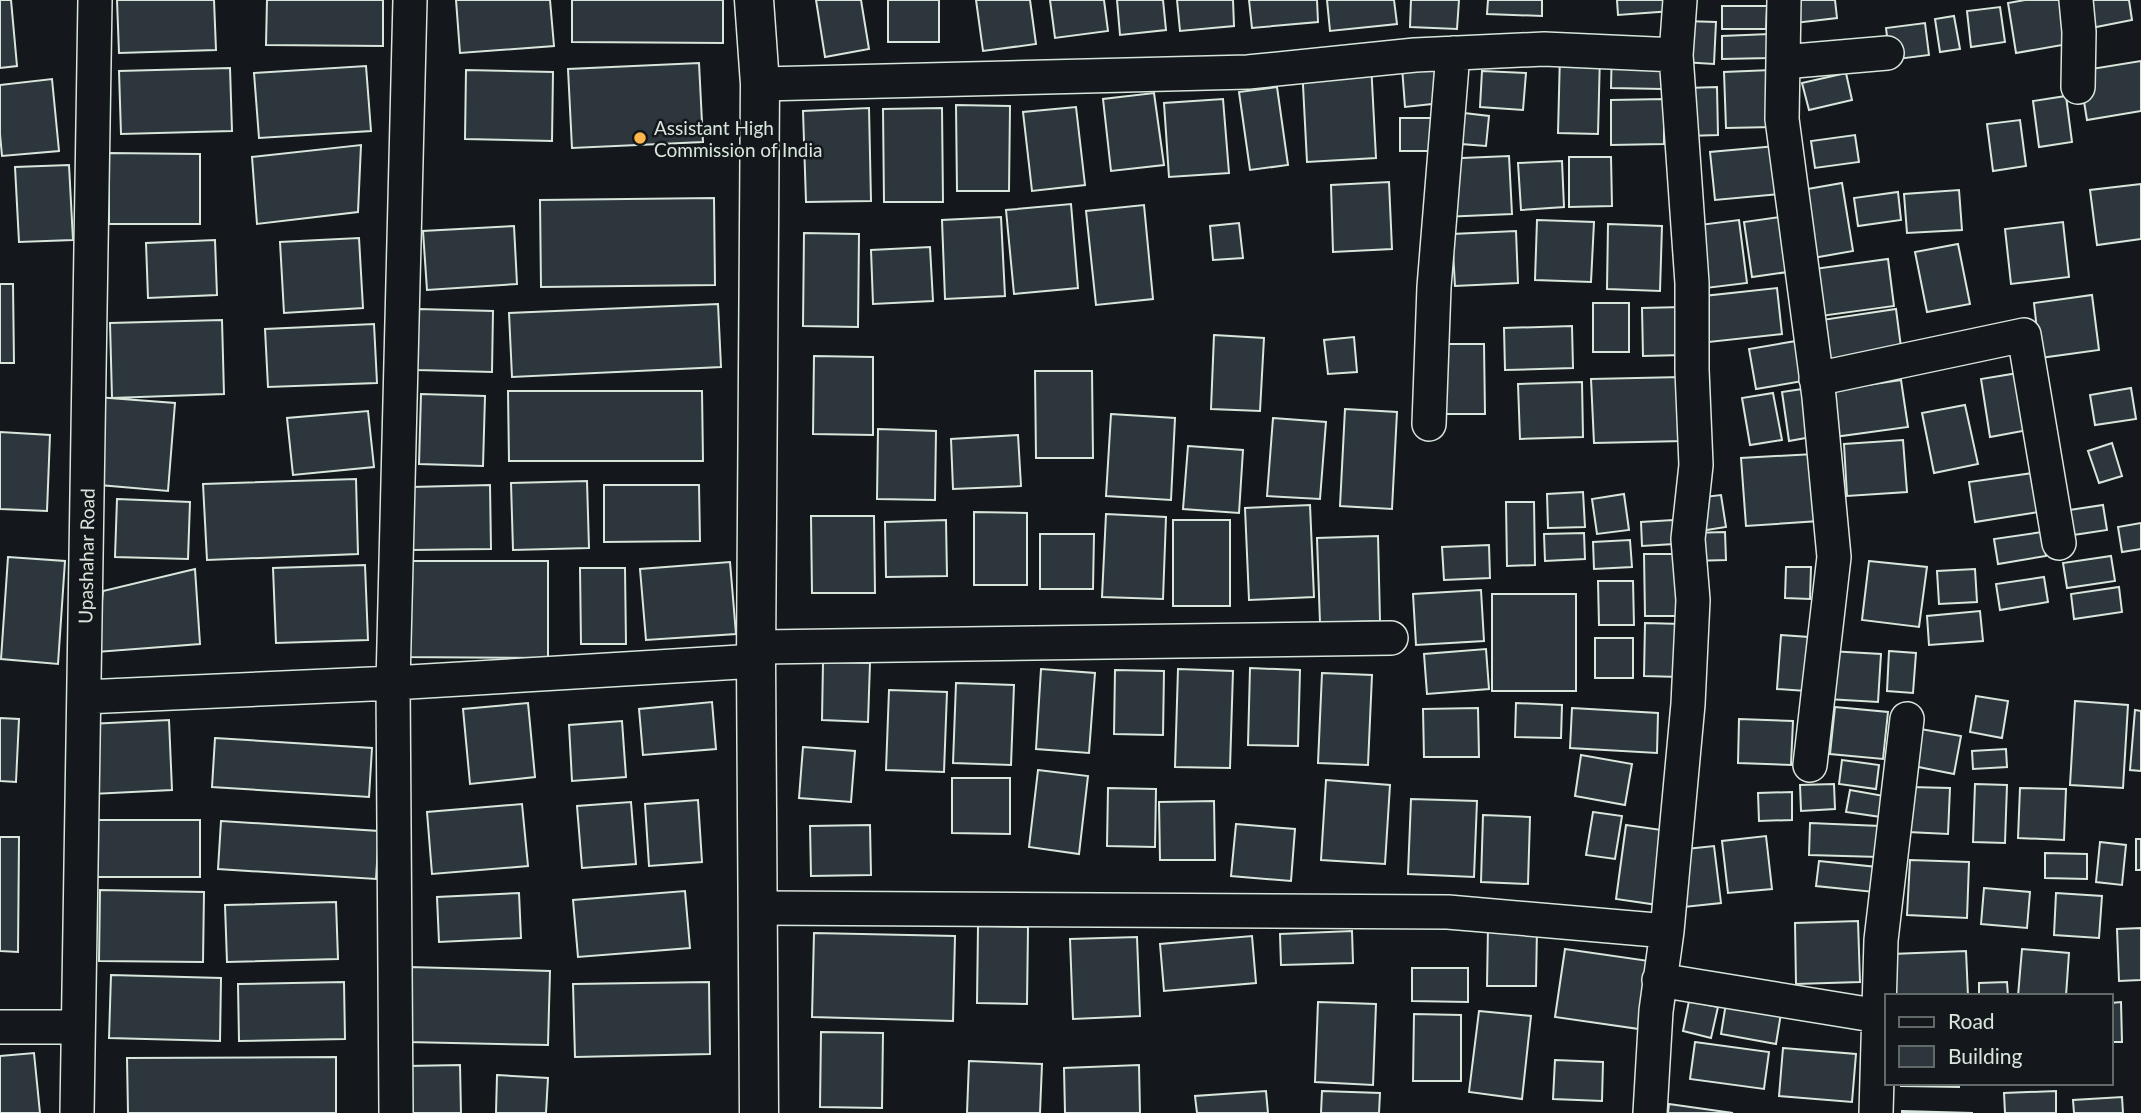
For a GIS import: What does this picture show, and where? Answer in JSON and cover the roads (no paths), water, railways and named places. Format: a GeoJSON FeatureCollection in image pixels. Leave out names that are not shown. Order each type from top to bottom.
{"type":"FeatureCollection","features":[{"type":"Feature","properties":{"kind":"street","name":"Upashahar Road"},"geometry":{"type":"LineString","coordinates":[[77,1113],[95,0]]}},
{"type":"Feature","properties":{"kind":"street"},"geometry":{"type":"LineString","coordinates":[[396,1113],[393,683],[410,0]]}},
{"type":"Feature","properties":{"kind":"street"},"geometry":{"type":"LineString","coordinates":[[754,0],[760,84],[756,654],[759,1113]]}},
{"type":"Feature","properties":{"kind":"street"},"geometry":{"type":"LineString","coordinates":[[1650,1113],[1659,980],[1667,931],[1688,704],[1693,600],[1688,539],[1696,466],[1692,283],[1676,55],[1680,0]]}},
{"type":"Feature","properties":{"kind":"street"},"geometry":{"type":"LineString","coordinates":[[1784,0],[1782,119],[1816,379],[1833,556],[1810,765]]}},
{"type":"Feature","properties":{"kind":"street"},"geometry":{"type":"LineString","coordinates":[[2076,0],[2079,32],[2078,87]]}},
{"type":"Feature","properties":{"kind":"street"},"geometry":{"type":"LineString","coordinates":[[760,84],[1248,72],[1453,53],[1544,49],[1676,55]]}},
{"type":"Feature","properties":{"kind":"street"},"geometry":{"type":"LineString","coordinates":[[1429,424],[1434,287],[1453,53]]}},
{"type":"Feature","properties":{"kind":"street"},"geometry":{"type":"LineString","coordinates":[[1783,62],[1886,53]]}},
{"type":"Feature","properties":{"kind":"street"},"geometry":{"type":"LineString","coordinates":[[1816,379],[2024,335],[2059,543]]}},
{"type":"Feature","properties":{"kind":"street"},"geometry":{"type":"LineString","coordinates":[[84,697],[393,683],[756,654],[1391,638]]}},
{"type":"Feature","properties":{"kind":"street"},"geometry":{"type":"LineString","coordinates":[[1876,1113],[1881,940],[1907,719]]}},
{"type":"Feature","properties":{"kind":"street"},"geometry":{"type":"LineString","coordinates":[[757,908],[1448,912],[1667,931]]}},
{"type":"Feature","properties":{"kind":"street"},"geometry":{"type":"LineString","coordinates":[[1659,980],[1879,1016]]}},
{"type":"Feature","properties":{"kind":"street"},"geometry":{"type":"LineString","coordinates":[[0,1027],[78,1027]]}},
{"type":"Feature","properties":{"kind":"place","name":"Assistant High Commission of India"},"geometry":{"type":"Point","coordinates":[640,138]}}]}
